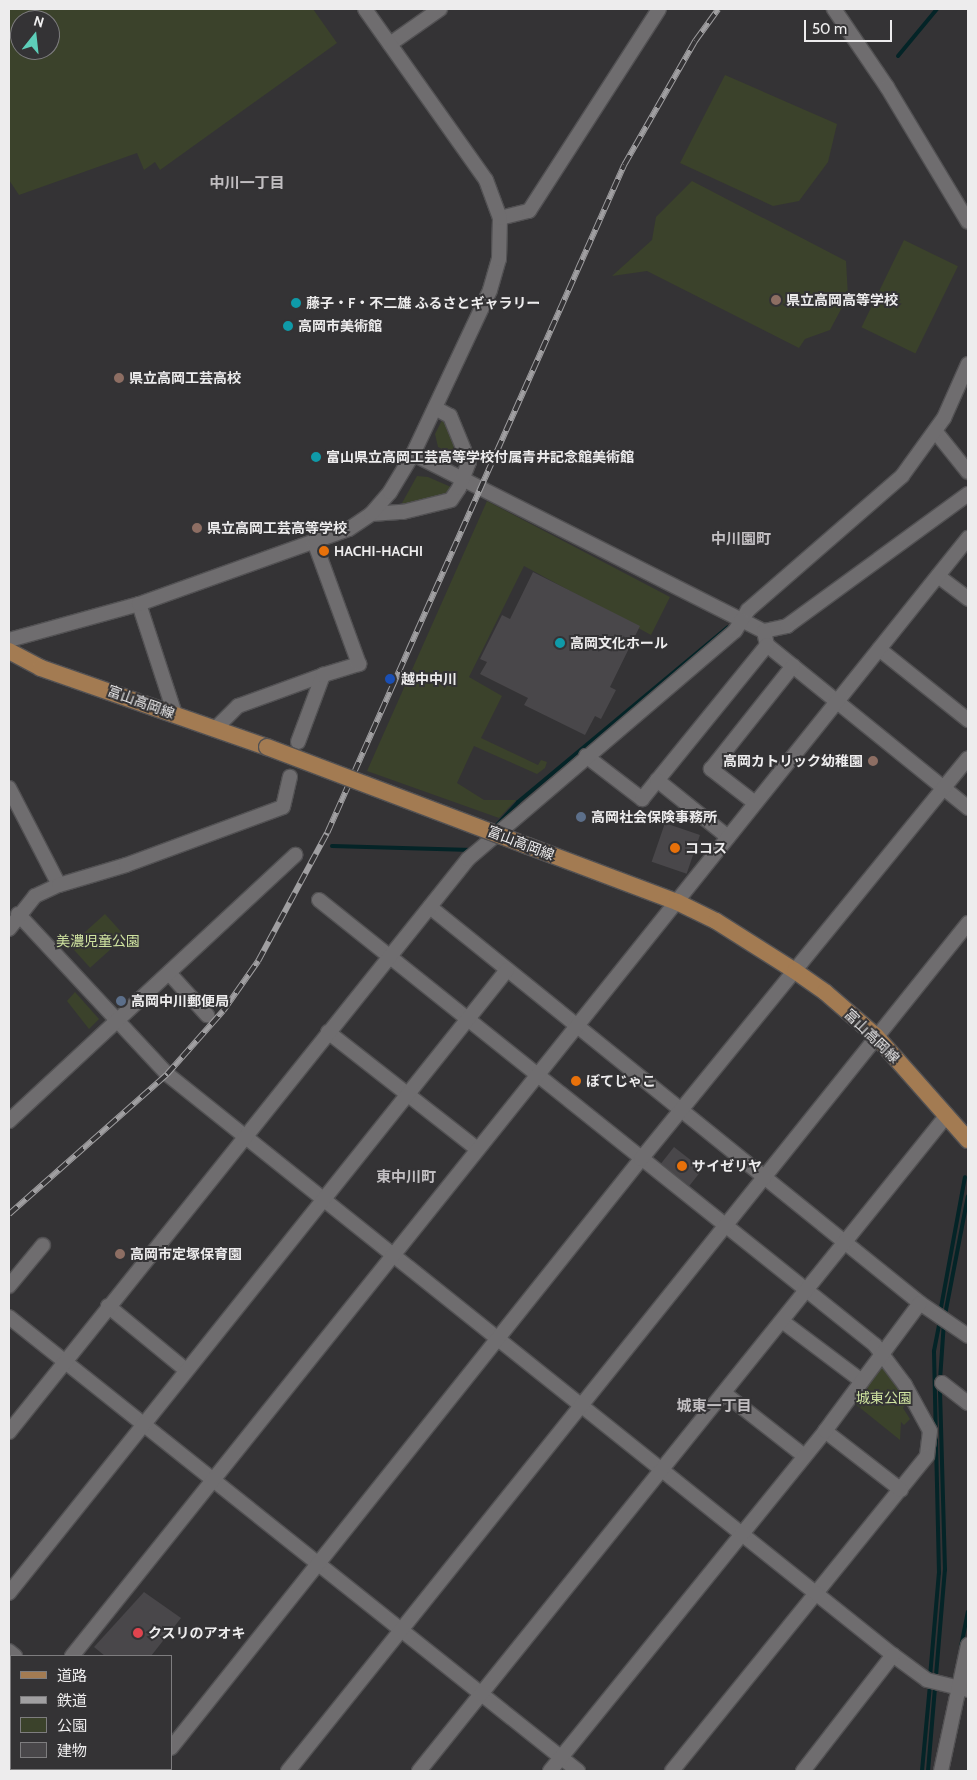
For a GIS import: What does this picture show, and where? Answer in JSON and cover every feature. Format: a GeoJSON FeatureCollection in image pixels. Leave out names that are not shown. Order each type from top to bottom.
{"type":"FeatureCollection","features":[{"type":"Feature","properties":{"kind":"main road","name":"富山高岡線"},"geometry":{"type":"LineString","coordinates":[[9,651],[41,668],[267,747],[677,902],[716,921],[825,992],[876,1036],[968,1140]]}},
{"type":"Feature","properties":{"kind":"street"},"geometry":{"type":"LineString","coordinates":[[9,640],[139,604],[315,544],[349,529],[371,514],[413,454],[490,290],[499,259],[500,218],[486,180],[365,9]]}},
{"type":"Feature","properties":{"kind":"street"},"geometry":{"type":"LineString","coordinates":[[390,44],[440,9]]}},
{"type":"Feature","properties":{"kind":"street"},"geometry":{"type":"LineString","coordinates":[[500,218],[528,211],[659,9]]}},
{"type":"Feature","properties":{"kind":"street"},"geometry":{"type":"LineString","coordinates":[[834,9],[892,95],[968,222]]}},
{"type":"Feature","properties":{"kind":"street"},"geometry":{"type":"LineString","coordinates":[[9,1432],[108,1306],[468,859],[744,620],[748,610],[902,476],[936,432],[968,364]]}},
{"type":"Feature","properties":{"kind":"street"},"geometry":{"type":"LineString","coordinates":[[371,514],[403,512],[451,500],[464,478],[469,462],[450,416],[435,408]]}},
{"type":"Feature","properties":{"kind":"street"},"geometry":{"type":"LineString","coordinates":[[936,432],[968,472]]}},
{"type":"Feature","properties":{"kind":"street"},"geometry":{"type":"LineString","coordinates":[[413,454],[464,478],[764,631],[787,626],[968,494]]}},
{"type":"Feature","properties":{"kind":"street"},"geometry":{"type":"LineString","coordinates":[[73,1655],[477,1149],[538,1077],[968,538]]}},
{"type":"Feature","properties":{"kind":"street"},"geometry":{"type":"LineString","coordinates":[[214,729],[238,706],[359,664],[315,544]]}},
{"type":"Feature","properties":{"kind":"street"},"geometry":{"type":"LineString","coordinates":[[938,576],[968,599]]}},
{"type":"Feature","properties":{"kind":"street"},"geometry":{"type":"LineString","coordinates":[[139,604],[175,714]]}},
{"type":"Feature","properties":{"kind":"street"},"geometry":{"type":"LineString","coordinates":[[764,631],[767,645],[968,808]]}},
{"type":"Feature","properties":{"kind":"street"},"geometry":{"type":"LineString","coordinates":[[586,756],[642,799],[767,645]]}},
{"type":"Feature","properties":{"kind":"street"},"geometry":{"type":"LineString","coordinates":[[880,649],[968,720]]}},
{"type":"Feature","properties":{"kind":"street"},"geometry":{"type":"LineString","coordinates":[[755,804],[711,769],[793,666]]}},
{"type":"Feature","properties":{"kind":"street"},"geometry":{"type":"LineString","coordinates":[[298,742],[323,675]]}},
{"type":"Feature","properties":{"kind":"street"},"geometry":{"type":"LineString","coordinates":[[172,1747],[641,1159],[968,758]]}},
{"type":"Feature","properties":{"kind":"street"},"geometry":{"type":"LineString","coordinates":[[9,930],[18,914],[35,896],[59,885],[126,865],[283,807],[290,777]]}},
{"type":"Feature","properties":{"kind":"street"},"geometry":{"type":"LineString","coordinates":[[657,780],[728,837]]}},
{"type":"Feature","properties":{"kind":"street"},"geometry":{"type":"LineString","coordinates":[[9,788],[59,885]]}},
{"type":"Feature","properties":{"kind":"street"},"geometry":{"type":"LineString","coordinates":[[9,1121],[295,855]]}},
{"type":"Feature","properties":{"kind":"street"},"geometry":{"type":"LineString","coordinates":[[319,900],[388,959],[807,1289],[883,1355],[905,1385],[930,1431],[927,1456],[817,1595],[672,1771]]}},
{"type":"Feature","properties":{"kind":"street"},"geometry":{"type":"LineString","coordinates":[[430,907],[846,1242],[920,1304],[968,1336]]}},
{"type":"Feature","properties":{"kind":"street"},"geometry":{"type":"LineString","coordinates":[[18,914],[167,1074],[892,1655],[950,1685]]}},
{"type":"Feature","properties":{"kind":"street"},"geometry":{"type":"LineString","coordinates":[[288,1771],[578,1405],[726,1225],[968,923]]}},
{"type":"Feature","properties":{"kind":"street"},"geometry":{"type":"LineString","coordinates":[[9,1593],[144,1422],[324,1200],[466,1019],[508,970]]}},
{"type":"Feature","properties":{"kind":"street"},"geometry":{"type":"LineString","coordinates":[[169,973],[207,1015]]}},
{"type":"Feature","properties":{"kind":"street"},"geometry":{"type":"LineString","coordinates":[[328,1032],[477,1149]]}},
{"type":"Feature","properties":{"kind":"street"},"geometry":{"type":"LineString","coordinates":[[419,1771],[947,1116]]}},
{"type":"Feature","properties":{"kind":"street"},"geometry":{"type":"LineString","coordinates":[[9,1286],[43,1245]]}},
{"type":"Feature","properties":{"kind":"street"},"geometry":{"type":"LineString","coordinates":[[550,1771],[825,1431],[920,1304]]}},
{"type":"Feature","properties":{"kind":"street"},"geometry":{"type":"LineString","coordinates":[[108,1306],[186,1370]]}},
{"type":"Feature","properties":{"kind":"street"},"geometry":{"type":"LineString","coordinates":[[9,1317],[144,1422],[578,1771]]}},
{"type":"Feature","properties":{"kind":"street"},"geometry":{"type":"LineString","coordinates":[[782,1320],[862,1382]]}},
{"type":"Feature","properties":{"kind":"street"},"geometry":{"type":"LineString","coordinates":[[942,1383],[968,1403]]}},
{"type":"Feature","properties":{"kind":"street"},"geometry":{"type":"LineString","coordinates":[[724,1393],[804,1456]]}},
{"type":"Feature","properties":{"kind":"street"},"geometry":{"type":"LineString","coordinates":[[825,1431],[901,1490]]}},
{"type":"Feature","properties":{"kind":"street"},"geometry":{"type":"LineString","coordinates":[[941,1771],[950,1685],[968,1645]]}},
{"type":"Feature","properties":{"kind":"street"},"geometry":{"type":"LineString","coordinates":[[803,1771],[892,1655]]}},
{"type":"Feature","properties":{"kind":"green space"},"geometry":{"type":"Polygon","coordinates":[[[9,9],[313,9],[337,43],[160,170],[155,162],[144,170],[137,153],[19,195],[9,180],[9,9]]]}},
{"type":"Feature","properties":{"kind":"green space"},"geometry":{"type":"Polygon","coordinates":[[[725,75],[837,124],[828,162],[799,201],[773,206],[680,163],[725,75]]]}},
{"type":"Feature","properties":{"kind":"green space"},"geometry":{"type":"Polygon","coordinates":[[[692,181],[846,261],[848,296],[830,330],[805,339],[799,348],[647,271],[612,276],[652,240],[656,217],[692,181]]]}},
{"type":"Feature","properties":{"kind":"green space"},"geometry":{"type":"Polygon","coordinates":[[[904,240],[958,266],[915,353],[861,327],[904,240]]]}},
{"type":"Feature","properties":{"kind":"green space"},"geometry":{"type":"Polygon","coordinates":[[[444,416],[453,444],[459,447],[464,459],[438,447],[435,434],[444,416]]]}},
{"type":"Feature","properties":{"kind":"green space"},"geometry":{"type":"Polygon","coordinates":[[[417,476],[428,477],[451,487],[448,494],[407,506],[402,503],[417,476]]]}},
{"type":"Feature","properties":{"kind":"green space"},"geometry":{"type":"Polygon","coordinates":[[[487,501],[670,597],[651,635],[524,566],[469,677],[502,696],[481,738],[538,765],[541,760],[547,762],[545,768],[537,774],[474,746],[457,783],[484,800],[516,800],[499,818],[367,771],[487,501]]]}},
{"type":"Feature","properties":{"kind":"green space","name":"美濃児童公園"},"geometry":{"type":"Polygon","coordinates":[[[105,914],[125,936],[90,968],[70,945],[105,914]]]}},
{"type":"Feature","properties":{"kind":"green space"},"geometry":{"type":"Polygon","coordinates":[[[75,992],[99,1019],[89,1029],[67,1001],[75,992]]]}},
{"type":"Feature","properties":{"kind":"green space","name":"城東公園"},"geometry":{"type":"Polygon","coordinates":[[[888,1357],[915,1391],[903,1408],[910,1419],[904,1425],[901,1422],[900,1440],[854,1403],[888,1357]]]}},
{"type":"Feature","properties":{"kind":"building","name":"高岡文化ホール"},"geometry":{"type":"Polygon","coordinates":[[[533,572],[640,626],[610,687],[616,690],[601,719],[595,716],[585,735],[524,705],[528,698],[480,674],[487,662],[480,659],[502,615],[510,619],[533,572]]]}},
{"type":"Feature","properties":{"kind":"building","name":"ココス"},"geometry":{"type":"Polygon","coordinates":[[[665,823],[700,835],[687,874],[652,862],[665,823]]]}},
{"type":"Feature","properties":{"kind":"building","name":"サイゼリヤ"},"geometry":{"type":"Polygon","coordinates":[[[674,1147],[702,1169],[689,1186],[661,1164],[674,1147]]]}},
{"type":"Feature","properties":{"kind":"building","name":"クスリのアオキ"},"geometry":{"type":"Polygon","coordinates":[[[144,1592],[181,1618],[152,1655],[104,1655],[94,1647],[144,1592]]]}},
{"type":"Feature","properties":{"kind":"waterway"},"geometry":{"type":"LineString","coordinates":[[898,56],[937,9]]}},
{"type":"Feature","properties":{"kind":"waterway"},"geometry":{"type":"LineString","coordinates":[[495,827],[518,802],[728,627]]}},
{"type":"Feature","properties":{"kind":"waterway"},"geometry":{"type":"LineString","coordinates":[[332,846],[472,850]]}},
{"type":"Feature","properties":{"kind":"waterway"},"geometry":{"type":"LineString","coordinates":[[940,1313],[965,1177]]}},
{"type":"Feature","properties":{"kind":"waterway"},"geometry":{"type":"LineString","coordinates":[[945,1315],[968,1196]]}},
{"type":"Feature","properties":{"kind":"waterway"},"geometry":{"type":"LineString","coordinates":[[930,1677],[939,1573],[934,1351],[940,1320]]}},
{"type":"Feature","properties":{"kind":"waterway"},"geometry":{"type":"LineString","coordinates":[[940,1380],[944,1322]]}},
{"type":"Feature","properties":{"kind":"waterway"},"geometry":{"type":"LineString","coordinates":[[928,1771],[945,1570],[940,1387]]}},
{"type":"Feature","properties":{"kind":"waterway"},"geometry":{"type":"LineString","coordinates":[[961,1647],[968,1612]]}},
{"type":"Feature","properties":{"kind":"waterway"},"geometry":{"type":"LineString","coordinates":[[922,1771],[930,1684]]}},
{"type":"Feature","properties":{"kind":"railway"},"geometry":{"type":"LineString","coordinates":[[9,1214],[167,1074],[223,1011],[258,961],[327,833],[624,165],[695,41],[718,9]]}},
{"type":"Feature","properties":{"kind":"place","name":"県立高岡高等学校"},"geometry":{"type":"Point","coordinates":[776,300]}},
{"type":"Feature","properties":{"kind":"place","name":"藤子・F・不二雄 ふるさとギャラリー"},"geometry":{"type":"Point","coordinates":[296,303]}},
{"type":"Feature","properties":{"kind":"place","name":"高岡市美術館"},"geometry":{"type":"Point","coordinates":[288,326]}},
{"type":"Feature","properties":{"kind":"place","name":"県立高岡工芸高校"},"geometry":{"type":"Point","coordinates":[119,378]}},
{"type":"Feature","properties":{"kind":"place","name":"富山県立高岡工芸高等学校付属青井記念館美術館"},"geometry":{"type":"Point","coordinates":[316,457]}},
{"type":"Feature","properties":{"kind":"place","name":"県立高岡工芸高等学校"},"geometry":{"type":"Point","coordinates":[197,528]}},
{"type":"Feature","properties":{"kind":"place","name":"HACHI-HACHI"},"geometry":{"type":"Point","coordinates":[324,551]}},
{"type":"Feature","properties":{"kind":"place","name":"高岡文化ホール"},"geometry":{"type":"Point","coordinates":[560,643]}},
{"type":"Feature","properties":{"kind":"place","name":"越中中川"},"geometry":{"type":"Point","coordinates":[390,679]}},
{"type":"Feature","properties":{"kind":"place","name":"高岡カトリック幼稚園"},"geometry":{"type":"Point","coordinates":[873,761]}},
{"type":"Feature","properties":{"kind":"place","name":"高岡社会保険事務所"},"geometry":{"type":"Point","coordinates":[581,817]}},
{"type":"Feature","properties":{"kind":"place","name":"ココス"},"geometry":{"type":"Point","coordinates":[675,848]}},
{"type":"Feature","properties":{"kind":"place","name":"高岡中川郵便局"},"geometry":{"type":"Point","coordinates":[121,1001]}},
{"type":"Feature","properties":{"kind":"place","name":"ぼてじゃこ"},"geometry":{"type":"Point","coordinates":[576,1081]}},
{"type":"Feature","properties":{"kind":"place","name":"サイゼリヤ"},"geometry":{"type":"Point","coordinates":[682,1166]}},
{"type":"Feature","properties":{"kind":"place","name":"高岡市定塚保育園"},"geometry":{"type":"Point","coordinates":[120,1254]}},
{"type":"Feature","properties":{"kind":"place","name":"クスリのアオキ"},"geometry":{"type":"Point","coordinates":[138,1633]}},
{"type":"Feature","properties":{"kind":"district","name":"中川一丁目"},"geometry":{"type":"Point","coordinates":[247,184]}},
{"type":"Feature","properties":{"kind":"district","name":"中川園町"},"geometry":{"type":"Point","coordinates":[741,540]}},
{"type":"Feature","properties":{"kind":"district","name":"東中川町"},"geometry":{"type":"Point","coordinates":[406,1178]}},
{"type":"Feature","properties":{"kind":"district","name":"城東一丁目"},"geometry":{"type":"Point","coordinates":[714,1407]}}]}
